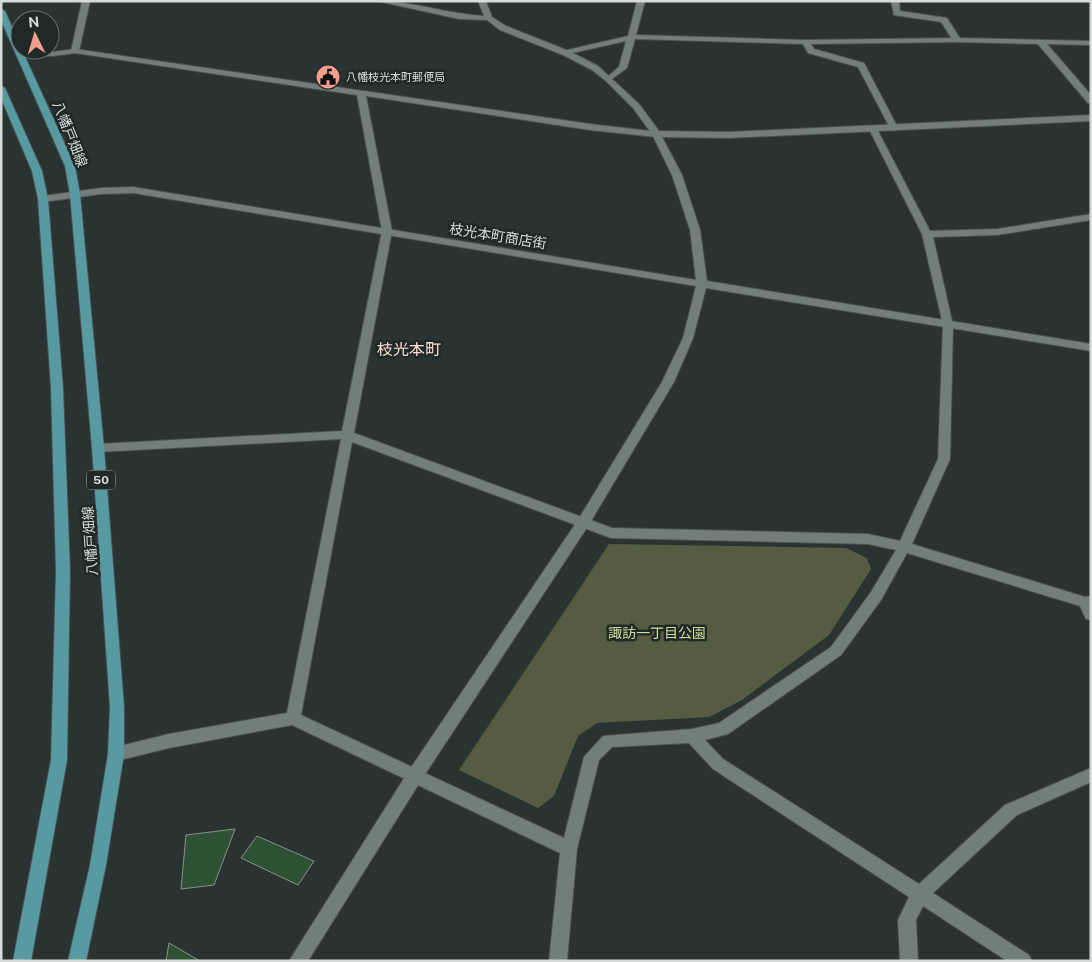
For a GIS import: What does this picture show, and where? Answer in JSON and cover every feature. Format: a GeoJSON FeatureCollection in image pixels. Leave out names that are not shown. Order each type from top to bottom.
{"type":"FeatureCollection","features":[{"type":"Feature","properties":{"kind":"main road","name":"八幡戸畑線"},"geometry":{"type":"LineString","coordinates":[[1,11],[10,32]]}},
{"type":"Feature","properties":{"kind":"main road","name":"八幡戸畑線"},"geometry":{"type":"LineString","coordinates":[[22,60],[70,166],[76,194],[98,448],[117,707],[116,754],[98,865],[77,961]]}},
{"type":"Feature","properties":{"kind":"main road","name":"八幡戸畑線"},"geometry":{"type":"LineString","coordinates":[[1,88],[37,171],[43,199],[57,388],[63,570],[59,760],[22,961]]}},
{"type":"Feature","properties":{"kind":"street"},"geometry":{"type":"LineString","coordinates":[[75,51],[86,1]]}},
{"type":"Feature","properties":{"kind":"street"},"geometry":{"type":"LineString","coordinates":[[381,1],[459,17],[489,18]]}},
{"type":"Feature","properties":{"kind":"street"},"geometry":{"type":"LineString","coordinates":[[298,961],[414,777],[583,523],[668,382],[688,338],[702,283],[694,230],[677,175],[656,134],[636,106],[595,68],[566,53],[503,28],[489,18],[482,1]]}},
{"type":"Feature","properties":{"kind":"street"},"geometry":{"type":"LineString","coordinates":[[609,79],[623,68],[641,1]]}},
{"type":"Feature","properties":{"kind":"street"},"geometry":{"type":"LineString","coordinates":[[894,1],[897,13],[944,20],[957,40]]}},
{"type":"Feature","properties":{"kind":"street"},"geometry":{"type":"LineString","coordinates":[[566,53],[632,36],[806,42],[957,40],[1091,43]]}},
{"type":"Feature","properties":{"kind":"street"},"geometry":{"type":"LineString","coordinates":[[1040,41],[1091,100]]}},
{"type":"Feature","properties":{"kind":"street"},"geometry":{"type":"LineString","coordinates":[[806,42],[811,51],[861,65],[894,128]]}},
{"type":"Feature","properties":{"kind":"street"},"geometry":{"type":"LineString","coordinates":[[60,53],[75,51],[590,127],[656,134],[729,135],[1091,118]]}},
{"type":"Feature","properties":{"kind":"street"},"geometry":{"type":"LineString","coordinates":[[294,718],[346,435],[387,232],[361,94]]}},
{"type":"Feature","properties":{"kind":"street"},"geometry":{"type":"LineString","coordinates":[[558,961],[569,849],[592,757],[608,741],[692,736],[723,729],[836,651],[876,596],[904,548],[944,459],[948,324],[927,234],[873,129]]}},
{"type":"Feature","properties":{"kind":"street","name":"枝光本町商店街"},"geometry":{"type":"LineString","coordinates":[[43,199],[76,194],[133,190],[1091,348]]}},
{"type":"Feature","properties":{"kind":"street"},"geometry":{"type":"LineString","coordinates":[[927,234],[997,232],[1091,217]]}},
{"type":"Feature","properties":{"kind":"street"},"geometry":{"type":"LineString","coordinates":[[98,448],[346,435],[611,532],[868,539],[904,548],[1089,606]]}},
{"type":"Feature","properties":{"kind":"street"},"geometry":{"type":"LineString","coordinates":[[116,754],[169,740],[294,718],[414,777],[569,849]]}},
{"type":"Feature","properties":{"kind":"street"},"geometry":{"type":"LineString","coordinates":[[692,736],[718,764],[1023,961]]}},
{"type":"Feature","properties":{"kind":"street"},"geometry":{"type":"LineString","coordinates":[[909,961],[907,920],[919,895],[1011,810],[1091,775]]}},
{"type":"Feature","properties":{"kind":"green space","name":"諏訪一丁目公園"},"geometry":{"type":"Polygon","coordinates":[[[609,544],[846,548],[867,558],[871,569],[829,635],[742,700],[709,717],[597,723],[578,736],[554,796],[538,808],[459,770],[609,544]]]}},
{"type":"Feature","properties":{"kind":"building"},"geometry":{"type":"Polygon","coordinates":[[[235,829],[214,885],[181,889],[186,835],[235,829]]]}},
{"type":"Feature","properties":{"kind":"building"},"geometry":{"type":"Polygon","coordinates":[[[257,836],[314,861],[298,885],[241,858],[257,836]]]}},
{"type":"Feature","properties":{"kind":"building"},"geometry":{"type":"Polygon","coordinates":[[[169,943],[200,961],[166,961],[169,943]]]}},
{"type":"Feature","properties":{"kind":"place","name":"八幡枝光本町郵便局"},"geometry":{"type":"Point","coordinates":[328,77]}},
{"type":"Feature","properties":{"kind":"district","name":"枝光本町"},"geometry":{"type":"Point","coordinates":[409,349]}}]}
